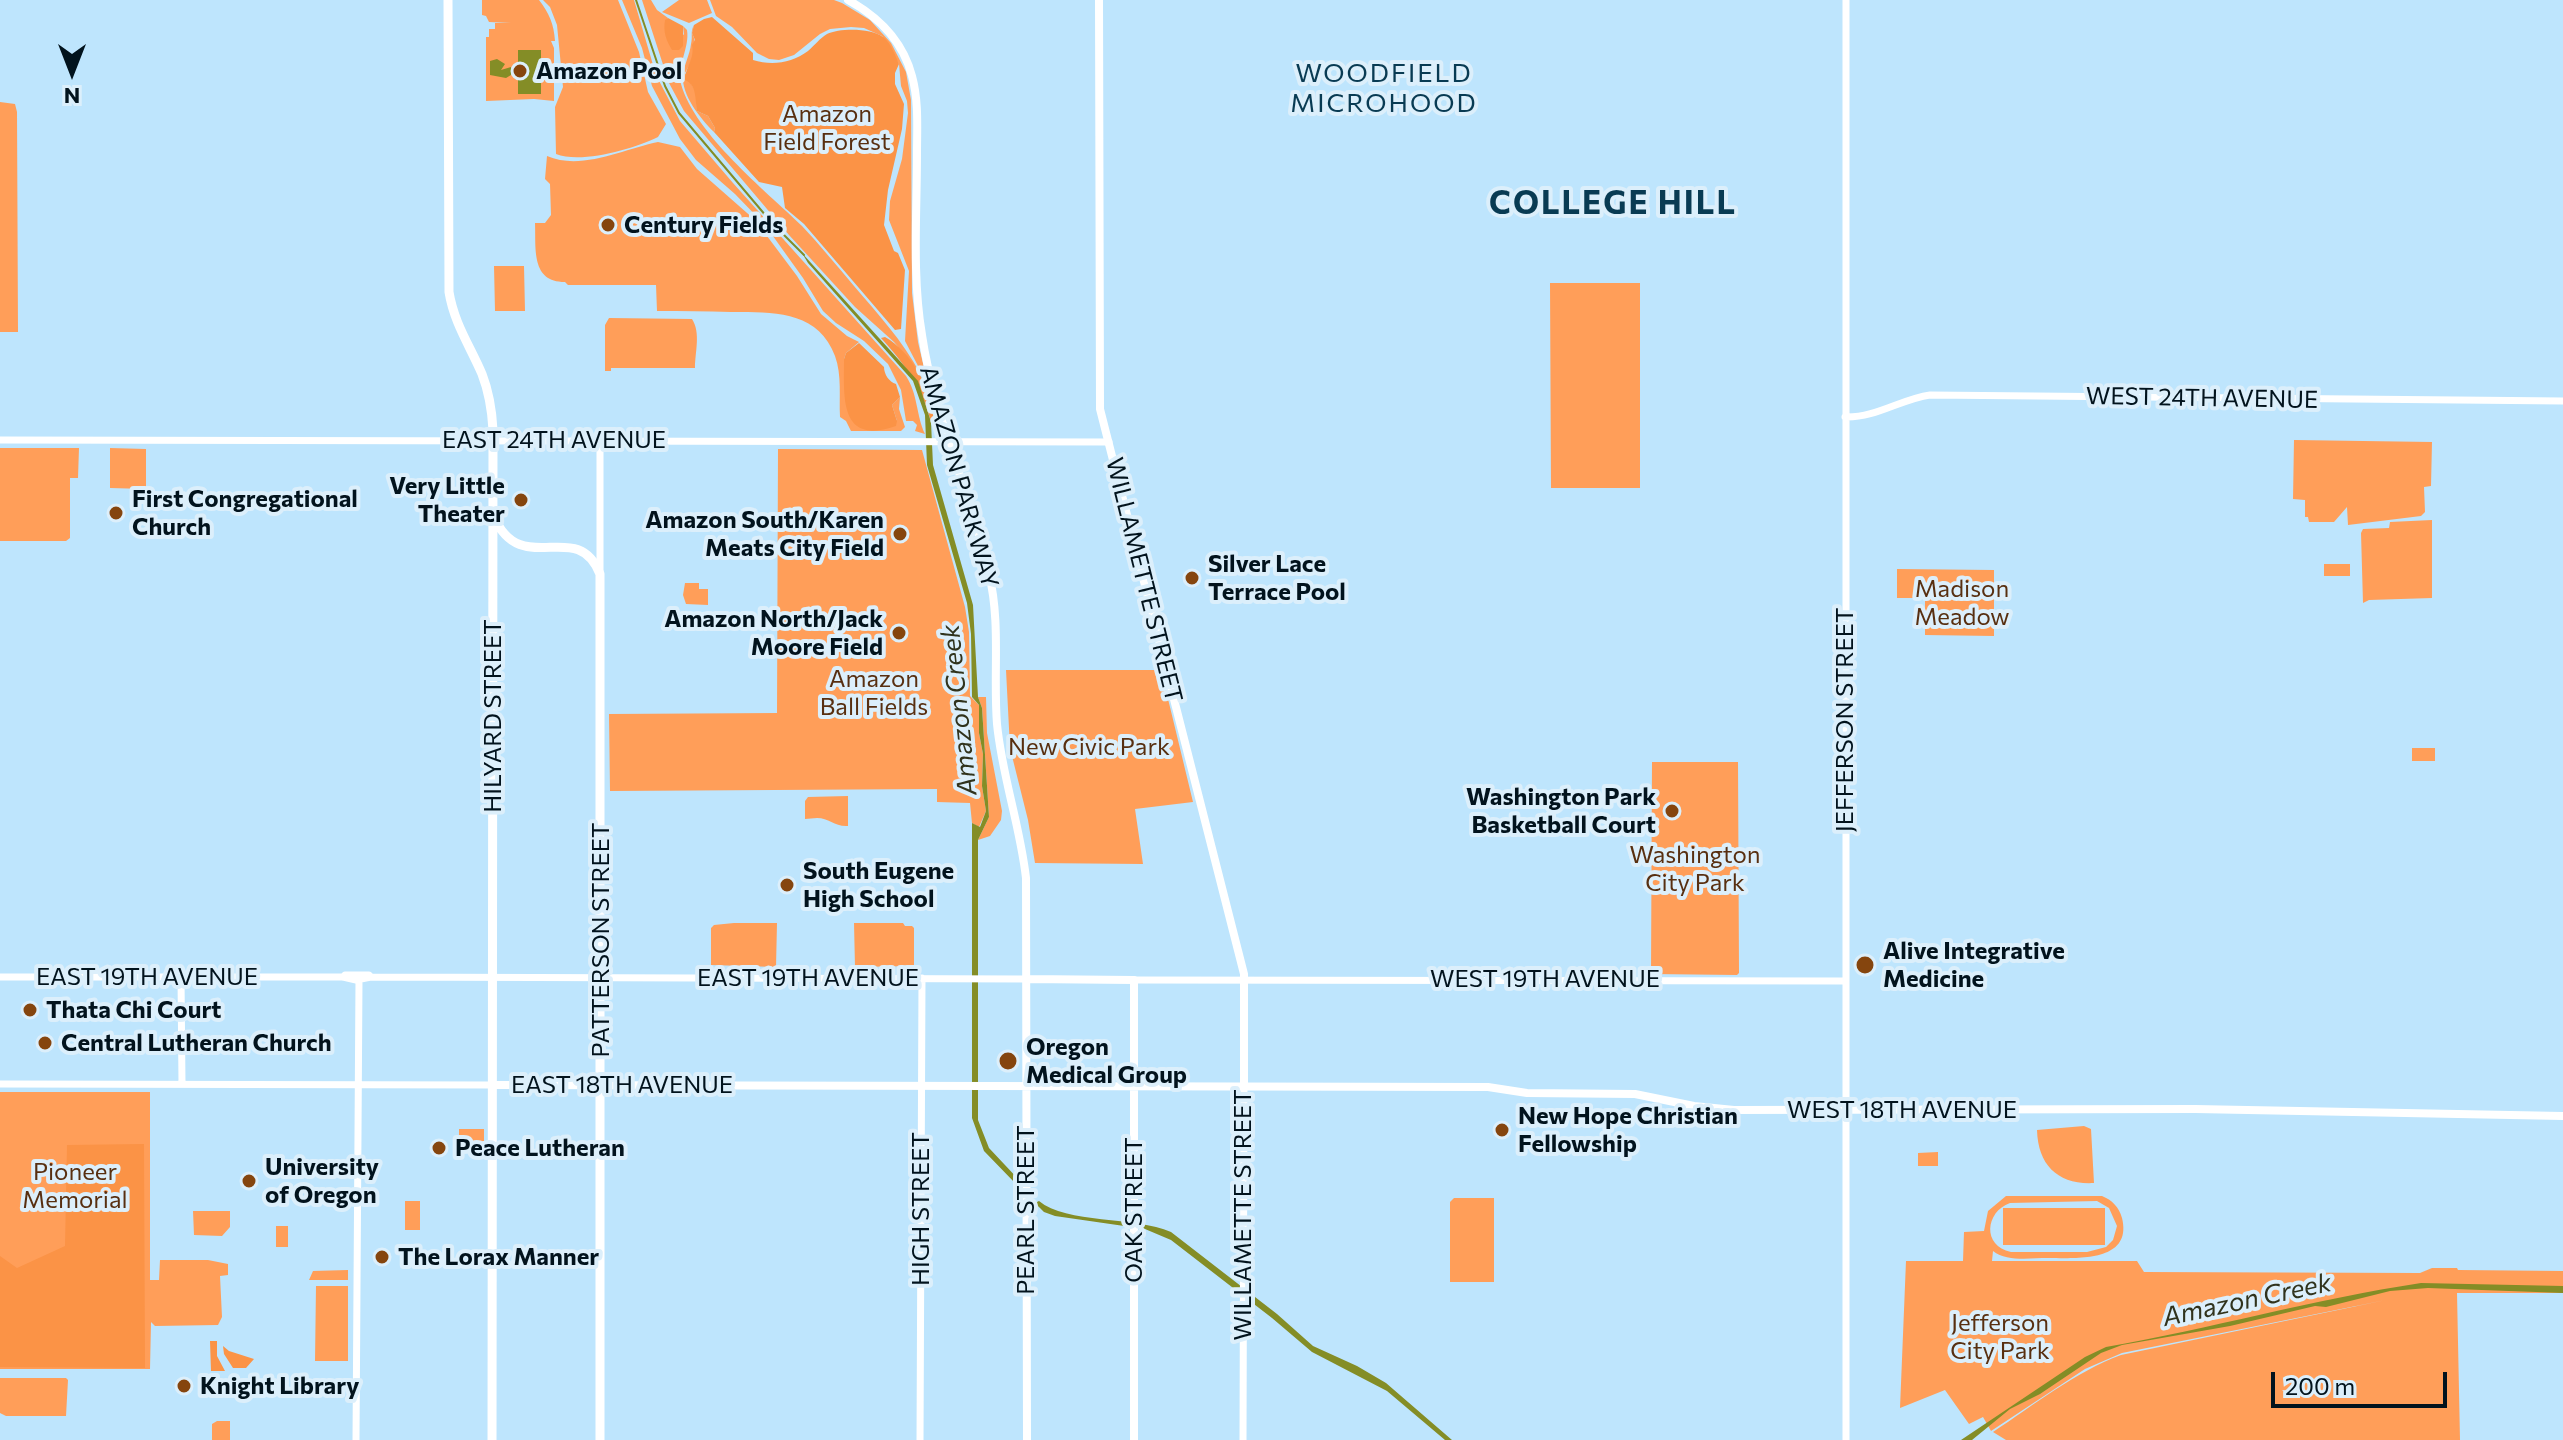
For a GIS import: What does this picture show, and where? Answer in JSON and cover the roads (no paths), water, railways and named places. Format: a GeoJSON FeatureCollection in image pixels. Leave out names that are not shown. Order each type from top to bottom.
{"type":"FeatureCollection","features":[{"type":"Feature","properties":{"kind":"main road","name":"HILYARD STREET"},"geometry":{"type":"LineString","coordinates":[[448,0],[449,292],[456,321],[484,378],[491,406],[493,441],[492,1440]]}},
{"type":"Feature","properties":{"kind":"main road","name":"AMAZON PARKWAY"},"geometry":{"type":"LineString","coordinates":[[848,0],[878,20],[895,40],[907,61],[913,82],[917,104],[918,310],[927,362],[984,554],[993,598],[1000,746],[1020,833],[1026,878],[1026,979]]}},
{"type":"Feature","properties":{"kind":"main road","name":"WILLAMETTE STREET"},"geometry":{"type":"LineString","coordinates":[[1099,0],[1099,400],[1245,981],[1244,1087]]}},
{"type":"Feature","properties":{"kind":"main road"},"geometry":{"type":"LineString","coordinates":[[493,514],[508,541],[529,548]]}},
{"type":"Feature","properties":{"kind":"main road"},"geometry":{"type":"LineString","coordinates":[[493,547],[582,550],[590,555],[600,574]]}},
{"type":"Feature","properties":{"kind":"main road","name":"PATTERSON STREET"},"geometry":{"type":"LineString","coordinates":[[600,574],[600,1440]]}},
{"type":"Feature","properties":{"kind":"main road","name":"EAST 19TH AVENUE"},"geometry":{"type":"LineString","coordinates":[[1026,979],[1134,980]]}},
{"type":"Feature","properties":{"kind":"main road","name":"PEARL STREET"},"geometry":{"type":"LineString","coordinates":[[1026,979],[1027,1440]]}},
{"type":"Feature","properties":{"kind":"main road","name":"OAK STREET"},"geometry":{"type":"LineString","coordinates":[[1134,980],[1134,1440]]}},
{"type":"Feature","properties":{"kind":"main road","name":"EAST 18TH AVENUE"},"geometry":{"type":"LineString","coordinates":[[493,1085],[1244,1087]]}},
{"type":"Feature","properties":{"kind":"main road","name":"WEST 18TH AVENUE"},"geometry":{"type":"LineString","coordinates":[[1244,1087],[1488,1087],[1527,1093],[1635,1094],[1722,1109],[2195,1109],[2563,1116]]}},
{"type":"Feature","properties":{"kind":"street","name":"JEFFERSON STREET"},"geometry":{"type":"LineString","coordinates":[[1846,0],[1846,1440]]}},
{"type":"Feature","properties":{"kind":"street","name":"WEST 24TH AVENUE"},"geometry":{"type":"LineString","coordinates":[[1845,417],[1872,414],[1930,395],[2563,401]]}},
{"type":"Feature","properties":{"kind":"street","name":"EAST 24TH AVENUE"},"geometry":{"type":"LineString","coordinates":[[0,440],[1109,442]]}},
{"type":"Feature","properties":{"kind":"street","name":"PATTERSON STREET"},"geometry":{"type":"LineString","coordinates":[[600,441],[600,574]]}},
{"type":"Feature","properties":{"kind":"street","name":"EAST 19TH AVENUE"},"geometry":{"type":"LineString","coordinates":[[0,977],[1026,979]]}},
{"type":"Feature","properties":{"kind":"street"},"geometry":{"type":"LineString","coordinates":[[181,977],[182,1084]]}},
{"type":"Feature","properties":{"kind":"street","name":"EAST 19TH AVENUE"},"geometry":{"type":"LineString","coordinates":[[343,977],[371,977]]}},
{"type":"Feature","properties":{"kind":"street","name":"HIGH STREET"},"geometry":{"type":"LineString","coordinates":[[920,1440],[922,978]]}},
{"type":"Feature","properties":{"kind":"street","name":"WEST 19TH AVENUE"},"geometry":{"type":"LineString","coordinates":[[1245,981],[1334,978],[1846,981]]}},
{"type":"Feature","properties":{"kind":"street"},"geometry":{"type":"LineString","coordinates":[[356,1440],[359,980]]}},
{"type":"Feature","properties":{"kind":"street","name":"EAST 19TH AVENUE"},"geometry":{"type":"LineString","coordinates":[[1134,980],[1245,981]]}},
{"type":"Feature","properties":{"kind":"street","name":"EAST 18TH AVENUE"},"geometry":{"type":"LineString","coordinates":[[0,1084],[493,1085]]}},
{"type":"Feature","properties":{"kind":"street","name":"WILLAMETTE STREET"},"geometry":{"type":"LineString","coordinates":[[1243,1440],[1244,1087]]}},
{"type":"Feature","properties":{"kind":"waterway","name":"Amazon Creek"},"geometry":{"type":"LineString","coordinates":[[636,0],[665,86],[679,113],[772,223],[804,255]]}},
{"type":"Feature","properties":{"kind":"place","name":"Amazon Pool"},"geometry":{"type":"Point","coordinates":[520,71]}},
{"type":"Feature","properties":{"kind":"place","name":"Century Fields"},"geometry":{"type":"Point","coordinates":[608,225]}},
{"type":"Feature","properties":{"kind":"place","name":"Very Little Theater"},"geometry":{"type":"Point","coordinates":[521,500]}},
{"type":"Feature","properties":{"kind":"place","name":"First Congregational Church"},"geometry":{"type":"Point","coordinates":[116,513]}},
{"type":"Feature","properties":{"kind":"place","name":"Amazon South/Karen Meats City Field"},"geometry":{"type":"Point","coordinates":[900,534]}},
{"type":"Feature","properties":{"kind":"place","name":"Silver Lace Terrace Pool"},"geometry":{"type":"Point","coordinates":[1192,578]}},
{"type":"Feature","properties":{"kind":"place","name":"Amazon North/Jack Moore Field"},"geometry":{"type":"Point","coordinates":[899,633]}},
{"type":"Feature","properties":{"kind":"place","name":"Washington Park Basketball Court"},"geometry":{"type":"Point","coordinates":[1672,811]}},
{"type":"Feature","properties":{"kind":"place","name":"South Eugene High School"},"geometry":{"type":"Point","coordinates":[787,885]}},
{"type":"Feature","properties":{"kind":"place","name":"Alive Integrative Medicine"},"geometry":{"type":"Point","coordinates":[1865,965]}},
{"type":"Feature","properties":{"kind":"place","name":"Thata Chi Court"},"geometry":{"type":"Point","coordinates":[30,1010]}},
{"type":"Feature","properties":{"kind":"place","name":"Central Lutheran Church"},"geometry":{"type":"Point","coordinates":[45,1043]}},
{"type":"Feature","properties":{"kind":"place","name":"Oregon Medical Group"},"geometry":{"type":"Point","coordinates":[1008,1061]}},
{"type":"Feature","properties":{"kind":"place","name":"New Hope Christian Fellowship"},"geometry":{"type":"Point","coordinates":[1502,1130]}},
{"type":"Feature","properties":{"kind":"place","name":"Peace Lutheran"},"geometry":{"type":"Point","coordinates":[439,1148]}},
{"type":"Feature","properties":{"kind":"place","name":"University of Oregon"},"geometry":{"type":"Point","coordinates":[249,1181]}},
{"type":"Feature","properties":{"kind":"place","name":"The Lorax Manner"},"geometry":{"type":"Point","coordinates":[382,1257]}},
{"type":"Feature","properties":{"kind":"place","name":"Knight Library"},"geometry":{"type":"Point","coordinates":[184,1386]}},
{"type":"Feature","properties":{"kind":"district","name":"WOODFIELD MICROHOOD"},"geometry":{"type":"Point","coordinates":[1384,88]}},
{"type":"Feature","properties":{"kind":"district","name":"COLLEGE HILL"},"geometry":{"type":"Point","coordinates":[1613,203]}},
{"type":"Feature","properties":{"kind":"park label","name":"Amazon Field Forest"},"geometry":{"type":"Point","coordinates":[827,128]}},
{"type":"Feature","properties":{"kind":"park label","name":"Madison Meadow"},"geometry":{"type":"Point","coordinates":[1962,603]}},
{"type":"Feature","properties":{"kind":"park label","name":"Amazon Ball Fields"},"geometry":{"type":"Point","coordinates":[874,693]}},
{"type":"Feature","properties":{"kind":"park label","name":"New Civic Park"},"geometry":{"type":"Point","coordinates":[1089,747]}},
{"type":"Feature","properties":{"kind":"park label","name":"Washington City Park"},"geometry":{"type":"Point","coordinates":[1695,869]}},
{"type":"Feature","properties":{"kind":"park label","name":"Pioneer Memorial"},"geometry":{"type":"Point","coordinates":[75,1186]}},
{"type":"Feature","properties":{"kind":"park label","name":"Jefferson City Park"},"geometry":{"type":"Point","coordinates":[2000,1337]}}]}
